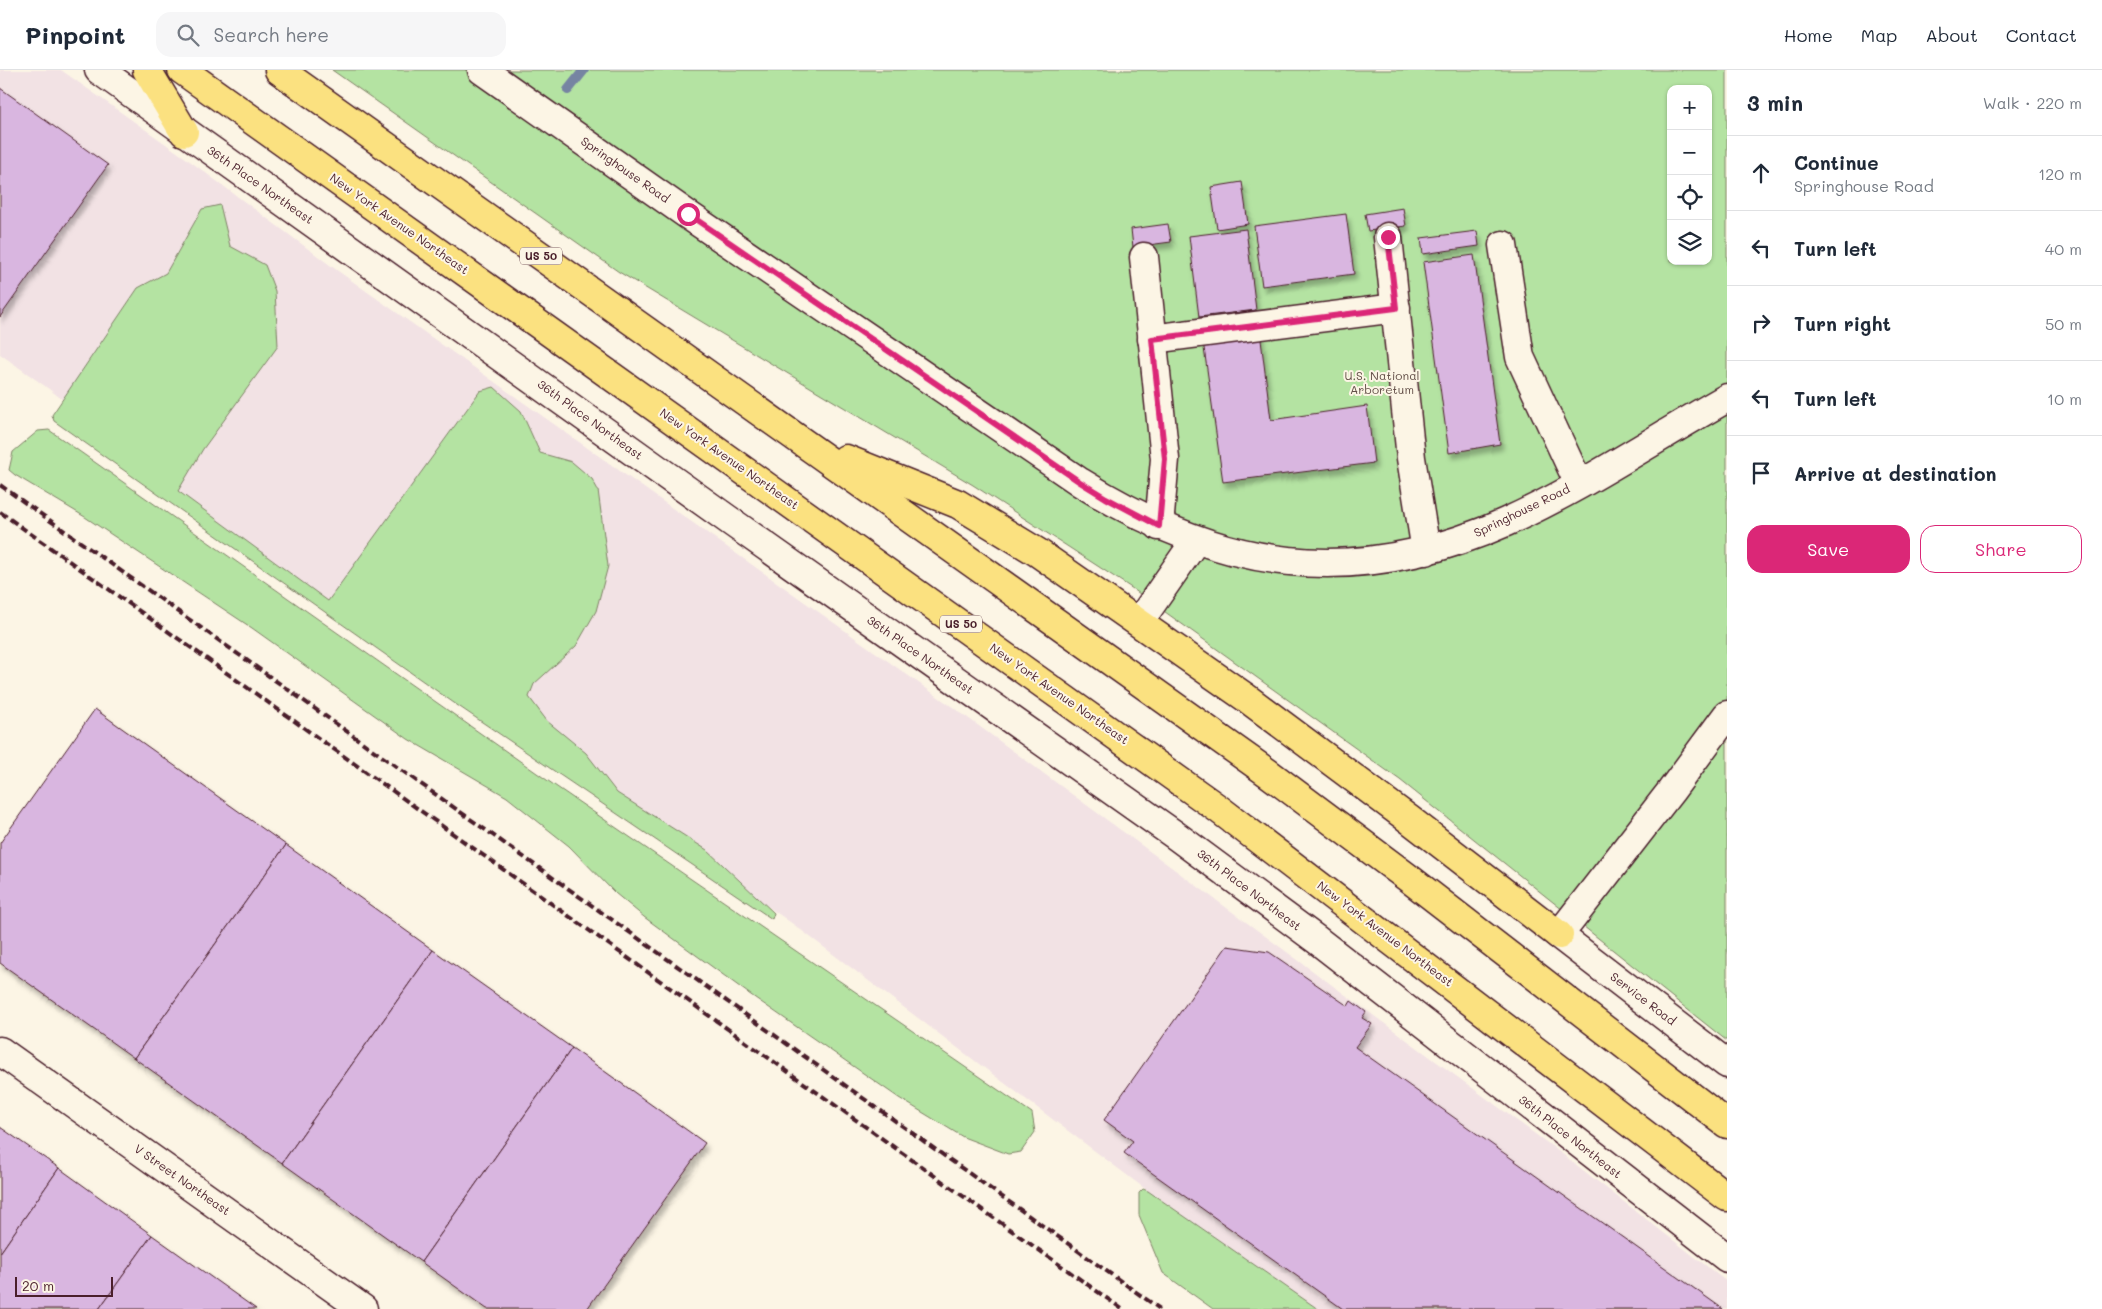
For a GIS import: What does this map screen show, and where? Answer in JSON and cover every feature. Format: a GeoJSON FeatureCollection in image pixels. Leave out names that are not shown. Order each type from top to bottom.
{"type":"FeatureCollection","features":[{"type":"Feature","properties":{"kind":"highway"},"geometry":{"type":"LineString","coordinates":[[147,70],[184,132]]}},
{"type":"Feature","properties":{"kind":"highway","name":"New York Avenue Northeast"},"geometry":{"type":"LineString","coordinates":[[182,70],[1220,810],[1727,1197]]}},
{"type":"Feature","properties":{"kind":"highway","name":"US 50"},"geometry":{"type":"LineString","coordinates":[[279,70],[1125,669],[1339,825],[1727,1124]]}},
{"type":"Feature","properties":{"kind":"highway"},"geometry":{"type":"LineString","coordinates":[[803,442],[958,504],[1037,552],[1139,622],[1322,754],[1559,935]]}},
{"type":"Feature","properties":{"kind":"street","name":"36th Place Northeast"},"geometry":{"type":"LineString","coordinates":[[99,70],[1175,835],[1317,940],[1727,1258]]}},
{"type":"Feature","properties":{"kind":"street","name":"Springhouse Road"},"geometry":{"type":"LineString","coordinates":[[482,70],[688,214],[1044,458],[1106,498],[1159,526],[1196,540],[1246,555],[1306,563],[1366,562],[1426,552],[1480,533],[1507,521],[1578,484],[1727,398]]}},
{"type":"Feature","properties":{"kind":"street"},"geometry":{"type":"LineString","coordinates":[[1388,237],[1411,458],[1426,552]]}},
{"type":"Feature","properties":{"kind":"street"},"geometry":{"type":"LineString","coordinates":[[1503,245],[1520,357],[1578,484]]}},
{"type":"Feature","properties":{"kind":"street"},"geometry":{"type":"LineString","coordinates":[[1144,257],[1165,459],[1159,526]]}},
{"type":"Feature","properties":{"kind":"street"},"geometry":{"type":"LineString","coordinates":[[1152,339],[1396,308]]}},
{"type":"Feature","properties":{"kind":"street"},"geometry":{"type":"LineString","coordinates":[[1139,622],[1196,540]]}},
{"type":"Feature","properties":{"kind":"street"},"geometry":{"type":"LineString","coordinates":[[1559,935],[1671,791],[1727,715]]}},
{"type":"Feature","properties":{"kind":"street","name":"Service Road"},"geometry":{"type":"LineString","coordinates":[[1559,935],[1727,1064]]}},
{"type":"Feature","properties":{"kind":"street","name":"V Street Northeast"},"geometry":{"type":"LineString","coordinates":[[0,1051],[363,1309]]}},
{"type":"Feature","properties":{"kind":"shaded area"},"geometry":{"type":"Polygon","coordinates":[[[0,70],[61,70],[187,159],[338,271],[968,718],[1561,1153],[1727,1282],[1727,1309],[1318,1309],[1148,1191],[793,924],[328,601],[189,499],[49,389],[0,354],[0,70]]]}},
{"type":"Feature","properties":{"kind":"green space","name":"U.S. National Arboretum"},"geometry":{"type":"Polygon","coordinates":[[[332,70],[1727,70],[1727,1041],[1400,780],[1133,589],[973,485],[619,272],[332,70]]]}},
{"type":"Feature","properties":{"kind":"green space"},"geometry":{"type":"Polygon","coordinates":[[[220,205],[230,246],[265,265],[275,291],[278,346],[203,449],[178,491],[328,601],[480,391],[494,387],[521,411],[540,453],[572,462],[592,479],[598,490],[608,566],[596,611],[576,646],[534,684],[529,697],[547,721],[586,753],[617,793],[707,850],[774,913],[772,919],[454,703],[54,421],[52,415],[138,288],[166,273],[202,209],[220,205]]]}},
{"type":"Feature","properties":{"kind":"green space"},"geometry":{"type":"Polygon","coordinates":[[[49,430],[554,785],[1032,1113],[1035,1132],[1021,1152],[1008,1154],[963,1137],[899,1098],[748,993],[644,917],[615,893],[569,846],[507,797],[408,739],[252,628],[85,517],[9,470],[13,452],[38,431],[49,430]]]}},
{"type":"Feature","properties":{"kind":"green space"},"geometry":{"type":"Polygon","coordinates":[[[1143,1189],[1318,1309],[1213,1309],[1163,1273],[1139,1215],[1139,1193],[1143,1189]]]}},
{"type":"Feature","properties":{"kind":"building"},"geometry":{"type":"Polygon","coordinates":[[[0,88],[108,165],[0,317],[0,88]]]}},
{"type":"Feature","properties":{"kind":"building"},"geometry":{"type":"Polygon","coordinates":[[[1242,182],[1248,224],[1217,229],[1211,187],[1242,182]]]}},
{"type":"Feature","properties":{"kind":"building"},"geometry":{"type":"Polygon","coordinates":[[[1403,208],[1406,226],[1368,231],[1365,214],[1403,208]]]}},
{"type":"Feature","properties":{"kind":"building"},"geometry":{"type":"Polygon","coordinates":[[[1346,214],[1354,274],[1262,286],[1254,226],[1346,214]]]}},
{"type":"Feature","properties":{"kind":"building"},"geometry":{"type":"Polygon","coordinates":[[[1168,224],[1171,242],[1133,247],[1131,229],[1168,224]]]}},
{"type":"Feature","properties":{"kind":"building"},"geometry":{"type":"Polygon","coordinates":[[[1246,229],[1256,310],[1199,317],[1189,236],[1246,229]]]}},
{"type":"Feature","properties":{"kind":"building"},"geometry":{"type":"Polygon","coordinates":[[[1477,231],[1479,246],[1423,254],[1421,238],[1477,231]]]}},
{"type":"Feature","properties":{"kind":"building"},"geometry":{"type":"Polygon","coordinates":[[[1474,255],[1500,444],[1449,453],[1423,262],[1474,255]]]}},
{"type":"Feature","properties":{"kind":"building"},"geometry":{"type":"Polygon","coordinates":[[[1260,332],[1271,420],[1367,406],[1374,463],[1223,482],[1203,341],[1260,332]]]}},
{"type":"Feature","properties":{"kind":"building"},"geometry":{"type":"Polygon","coordinates":[[[95,709],[286,845],[134,1058],[0,963],[0,843],[95,709]]]}},
{"type":"Feature","properties":{"kind":"building"},"geometry":{"type":"Polygon","coordinates":[[[286,845],[433,950],[282,1163],[134,1058],[286,845]]]}},
{"type":"Feature","properties":{"kind":"building"},"geometry":{"type":"Polygon","coordinates":[[[1227,946],[1269,952],[1348,1006],[1351,1001],[1366,1012],[1362,1018],[1372,1024],[1355,1047],[1723,1309],[1343,1309],[1124,1153],[1133,1141],[1104,1120],[1227,946]]]}},
{"type":"Feature","properties":{"kind":"building"},"geometry":{"type":"Polygon","coordinates":[[[433,950],[572,1048],[421,1262],[282,1163],[433,950]]]}},
{"type":"Feature","properties":{"kind":"building"},"geometry":{"type":"Polygon","coordinates":[[[572,1048],[705,1143],[587,1309],[487,1309],[421,1262],[572,1048]]]}},
{"type":"Feature","properties":{"kind":"building"},"geometry":{"type":"Polygon","coordinates":[[[0,1127],[59,1168],[0,1253],[0,1127]]]}},
{"type":"Feature","properties":{"kind":"building"},"geometry":{"type":"Polygon","coordinates":[[[59,1168],[152,1235],[99,1309],[0,1309],[0,1253],[59,1168]]]}},
{"type":"Feature","properties":{"kind":"building"},"geometry":{"type":"Polygon","coordinates":[[[152,1235],[256,1309],[99,1309],[152,1235]]]}},
{"type":"Feature","properties":{"kind":"waterway"},"geometry":{"type":"LineString","coordinates":[[568,90],[584,70]]}},
{"type":"Feature","properties":{"kind":"railway"},"geometry":{"type":"LineString","coordinates":[[0,485],[1160,1309]]}},
{"type":"Feature","properties":{"kind":"railway"},"geometry":{"type":"LineString","coordinates":[[0,512],[1122,1309]]}},
{"type":"Feature","properties":{"kind":"route"},"geometry":{"type":"LineString","coordinates":[[688,214],[1080,482],[1159,526],[1165,459],[1152,339],[1396,308],[1388,237]]}}]}
